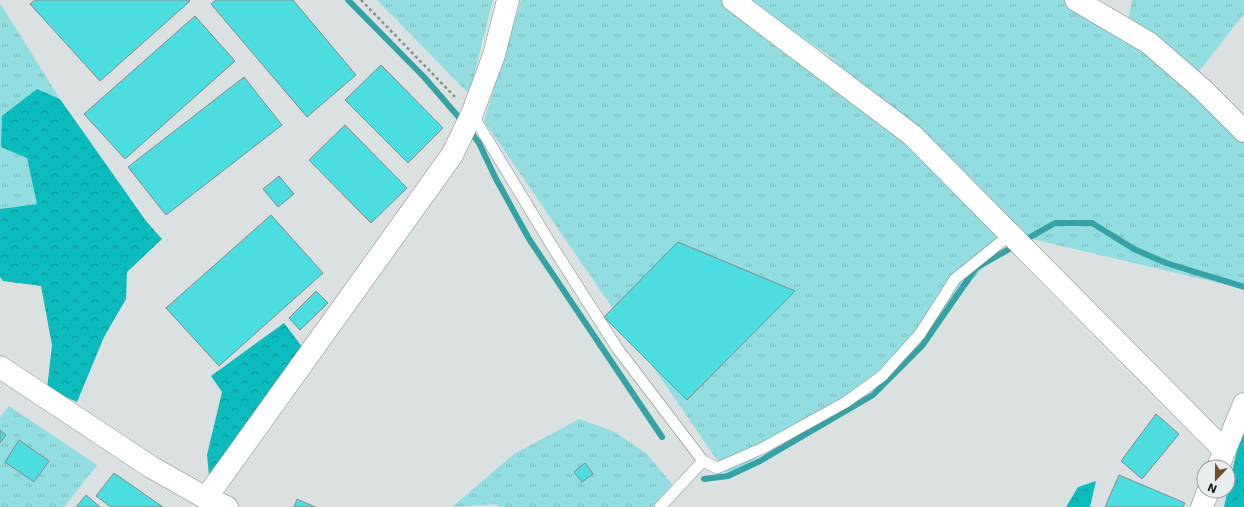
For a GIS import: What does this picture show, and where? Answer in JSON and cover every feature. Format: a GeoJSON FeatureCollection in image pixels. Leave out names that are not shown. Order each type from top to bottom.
{"type":"FeatureCollection","features":[{"type":"Feature","properties":{"kind":"street"},"geometry":{"type":"LineString","coordinates":[[206,498],[452,155],[470,117],[494,55],[508,0]]}},
{"type":"Feature","properties":{"kind":"street"},"geometry":{"type":"LineString","coordinates":[[733,0],[912,135],[1017,240],[1222,459],[1244,404]]}},
{"type":"Feature","properties":{"kind":"street"},"geometry":{"type":"LineString","coordinates":[[1076,0],[1149,42],[1202,89],[1244,131]]}},
{"type":"Feature","properties":{"kind":"street"},"geometry":{"type":"LineString","coordinates":[[0,367],[151,468],[206,498],[227,507]]}},
{"type":"Feature","properties":{"kind":"lane"},"geometry":{"type":"LineString","coordinates":[[470,117],[617,348],[703,461],[717,468],[763,448],[846,402],[882,376],[920,334],[955,279],[1017,240]]}},
{"type":"Feature","properties":{"kind":"lane"},"geometry":{"type":"LineString","coordinates":[[660,507],[703,461]]}},
{"type":"Feature","properties":{"kind":"path"},"geometry":{"type":"LineString","coordinates":[[362,0],[470,117]]}},
{"type":"Feature","properties":{"kind":"green space"},"geometry":{"type":"Polygon","coordinates":[[[377,0],[493,0],[469,94],[377,0]]]}},
{"type":"Feature","properties":{"kind":"green space"},"geometry":{"type":"Polygon","coordinates":[[[521,0],[725,0],[843,65],[746,0],[1075,0],[1081,3],[1124,43],[1132,0],[1244,0],[1244,14],[1189,84],[1244,131],[1244,289],[1011,234],[898,369],[728,476],[484,121],[521,0]]]}},
{"type":"Feature","properties":{"kind":"green space"},"geometry":{"type":"Polygon","coordinates":[[[0,3],[60,99],[37,89],[27,158],[38,204],[0,209],[0,3]]]}},
{"type":"Feature","properties":{"kind":"green space"},"geometry":{"type":"Polygon","coordinates":[[[37,89],[60,99],[146,221],[162,239],[127,272],[126,299],[104,337],[77,402],[47,389],[52,345],[41,286],[3,281],[0,277],[0,209],[37,204],[27,158],[1,147],[2,116],[37,89]]]}},
{"type":"Feature","properties":{"kind":"green space"},"geometry":{"type":"Polygon","coordinates":[[[284,323],[303,348],[209,475],[207,455],[222,392],[211,376],[284,323]]]}},
{"type":"Feature","properties":{"kind":"green space"},"geometry":{"type":"Polygon","coordinates":[[[9,406],[97,465],[64,507],[0,507],[0,417],[9,406]]]}},
{"type":"Feature","properties":{"kind":"green space"},"geometry":{"type":"Polygon","coordinates":[[[579,419],[613,431],[646,453],[672,484],[652,507],[500,507],[495,504],[452,507],[514,454],[579,419]]]}},
{"type":"Feature","properties":{"kind":"green space"},"geometry":{"type":"Polygon","coordinates":[[[1244,420],[1244,507],[1224,507],[1226,499],[1236,499],[1235,459],[1244,420]]]}},
{"type":"Feature","properties":{"kind":"green space"},"geometry":{"type":"Polygon","coordinates":[[[1096,481],[1090,507],[1066,507],[1078,487],[1096,481]]]}},
{"type":"Feature","properties":{"kind":"building"},"geometry":{"type":"Polygon","coordinates":[[[35,0],[190,1],[100,81],[30,4],[35,0]]]}},
{"type":"Feature","properties":{"kind":"building"},"geometry":{"type":"Polygon","coordinates":[[[216,0],[293,0],[356,75],[307,117],[211,4],[216,0]]]}},
{"type":"Feature","properties":{"kind":"building"},"geometry":{"type":"Polygon","coordinates":[[[195,16],[235,61],[125,159],[84,114],[195,16]]]}},
{"type":"Feature","properties":{"kind":"building"},"geometry":{"type":"Polygon","coordinates":[[[381,65],[443,128],[408,163],[345,100],[381,65]]]}},
{"type":"Feature","properties":{"kind":"building"},"geometry":{"type":"Polygon","coordinates":[[[244,77],[282,125],[166,215],[128,167],[244,77]]]}},
{"type":"Feature","properties":{"kind":"building"},"geometry":{"type":"Polygon","coordinates":[[[345,125],[407,188],[371,223],[309,160],[345,125]]]}},
{"type":"Feature","properties":{"kind":"building"},"geometry":{"type":"Polygon","coordinates":[[[279,176],[294,194],[278,207],[263,189],[279,176]]]}},
{"type":"Feature","properties":{"kind":"building"},"geometry":{"type":"Polygon","coordinates":[[[271,215],[323,273],[219,366],[166,308],[271,215]]]}},
{"type":"Feature","properties":{"kind":"building"},"geometry":{"type":"Polygon","coordinates":[[[678,242],[795,291],[687,400],[604,317],[678,242]]]}},
{"type":"Feature","properties":{"kind":"building"},"geometry":{"type":"Polygon","coordinates":[[[316,291],[328,303],[300,330],[289,318],[316,291]]]}},
{"type":"Feature","properties":{"kind":"building"},"geometry":{"type":"Polygon","coordinates":[[[1156,414],[1179,434],[1142,479],[1121,461],[1156,414]]]}},
{"type":"Feature","properties":{"kind":"building"},"geometry":{"type":"Polygon","coordinates":[[[0,430],[6,435],[0,443],[0,430]]]}},
{"type":"Feature","properties":{"kind":"building"},"geometry":{"type":"Polygon","coordinates":[[[19,440],[49,461],[34,482],[5,462],[19,440]]]}},
{"type":"Feature","properties":{"kind":"building"},"geometry":{"type":"Polygon","coordinates":[[[585,463],[593,474],[582,482],[574,472],[585,463]]]}},
{"type":"Feature","properties":{"kind":"building"},"geometry":{"type":"Polygon","coordinates":[[[114,473],[163,507],[111,507],[96,496],[114,473]]]}},
{"type":"Feature","properties":{"kind":"building"},"geometry":{"type":"Polygon","coordinates":[[[1119,475],[1185,503],[1183,507],[1105,507],[1119,475]]]}},
{"type":"Feature","properties":{"kind":"building"},"geometry":{"type":"Polygon","coordinates":[[[86,495],[100,507],[76,507],[86,495]]]}},
{"type":"Feature","properties":{"kind":"building"},"geometry":{"type":"Polygon","coordinates":[[[297,499],[315,507],[294,507],[297,499]]]}},
{"type":"Feature","properties":{"kind":"waterway"},"geometry":{"type":"LineString","coordinates":[[348,0],[424,77],[463,122]]}},
{"type":"Feature","properties":{"kind":"waterway"},"geometry":{"type":"LineString","coordinates":[[469,130],[479,143],[495,177],[529,239],[662,437]]}},
{"type":"Feature","properties":{"kind":"waterway"},"geometry":{"type":"LineString","coordinates":[[704,479],[728,476],[760,461],[873,395],[922,346],[976,268],[1055,223],[1092,223],[1134,249],[1166,263],[1244,287]]}}]}
